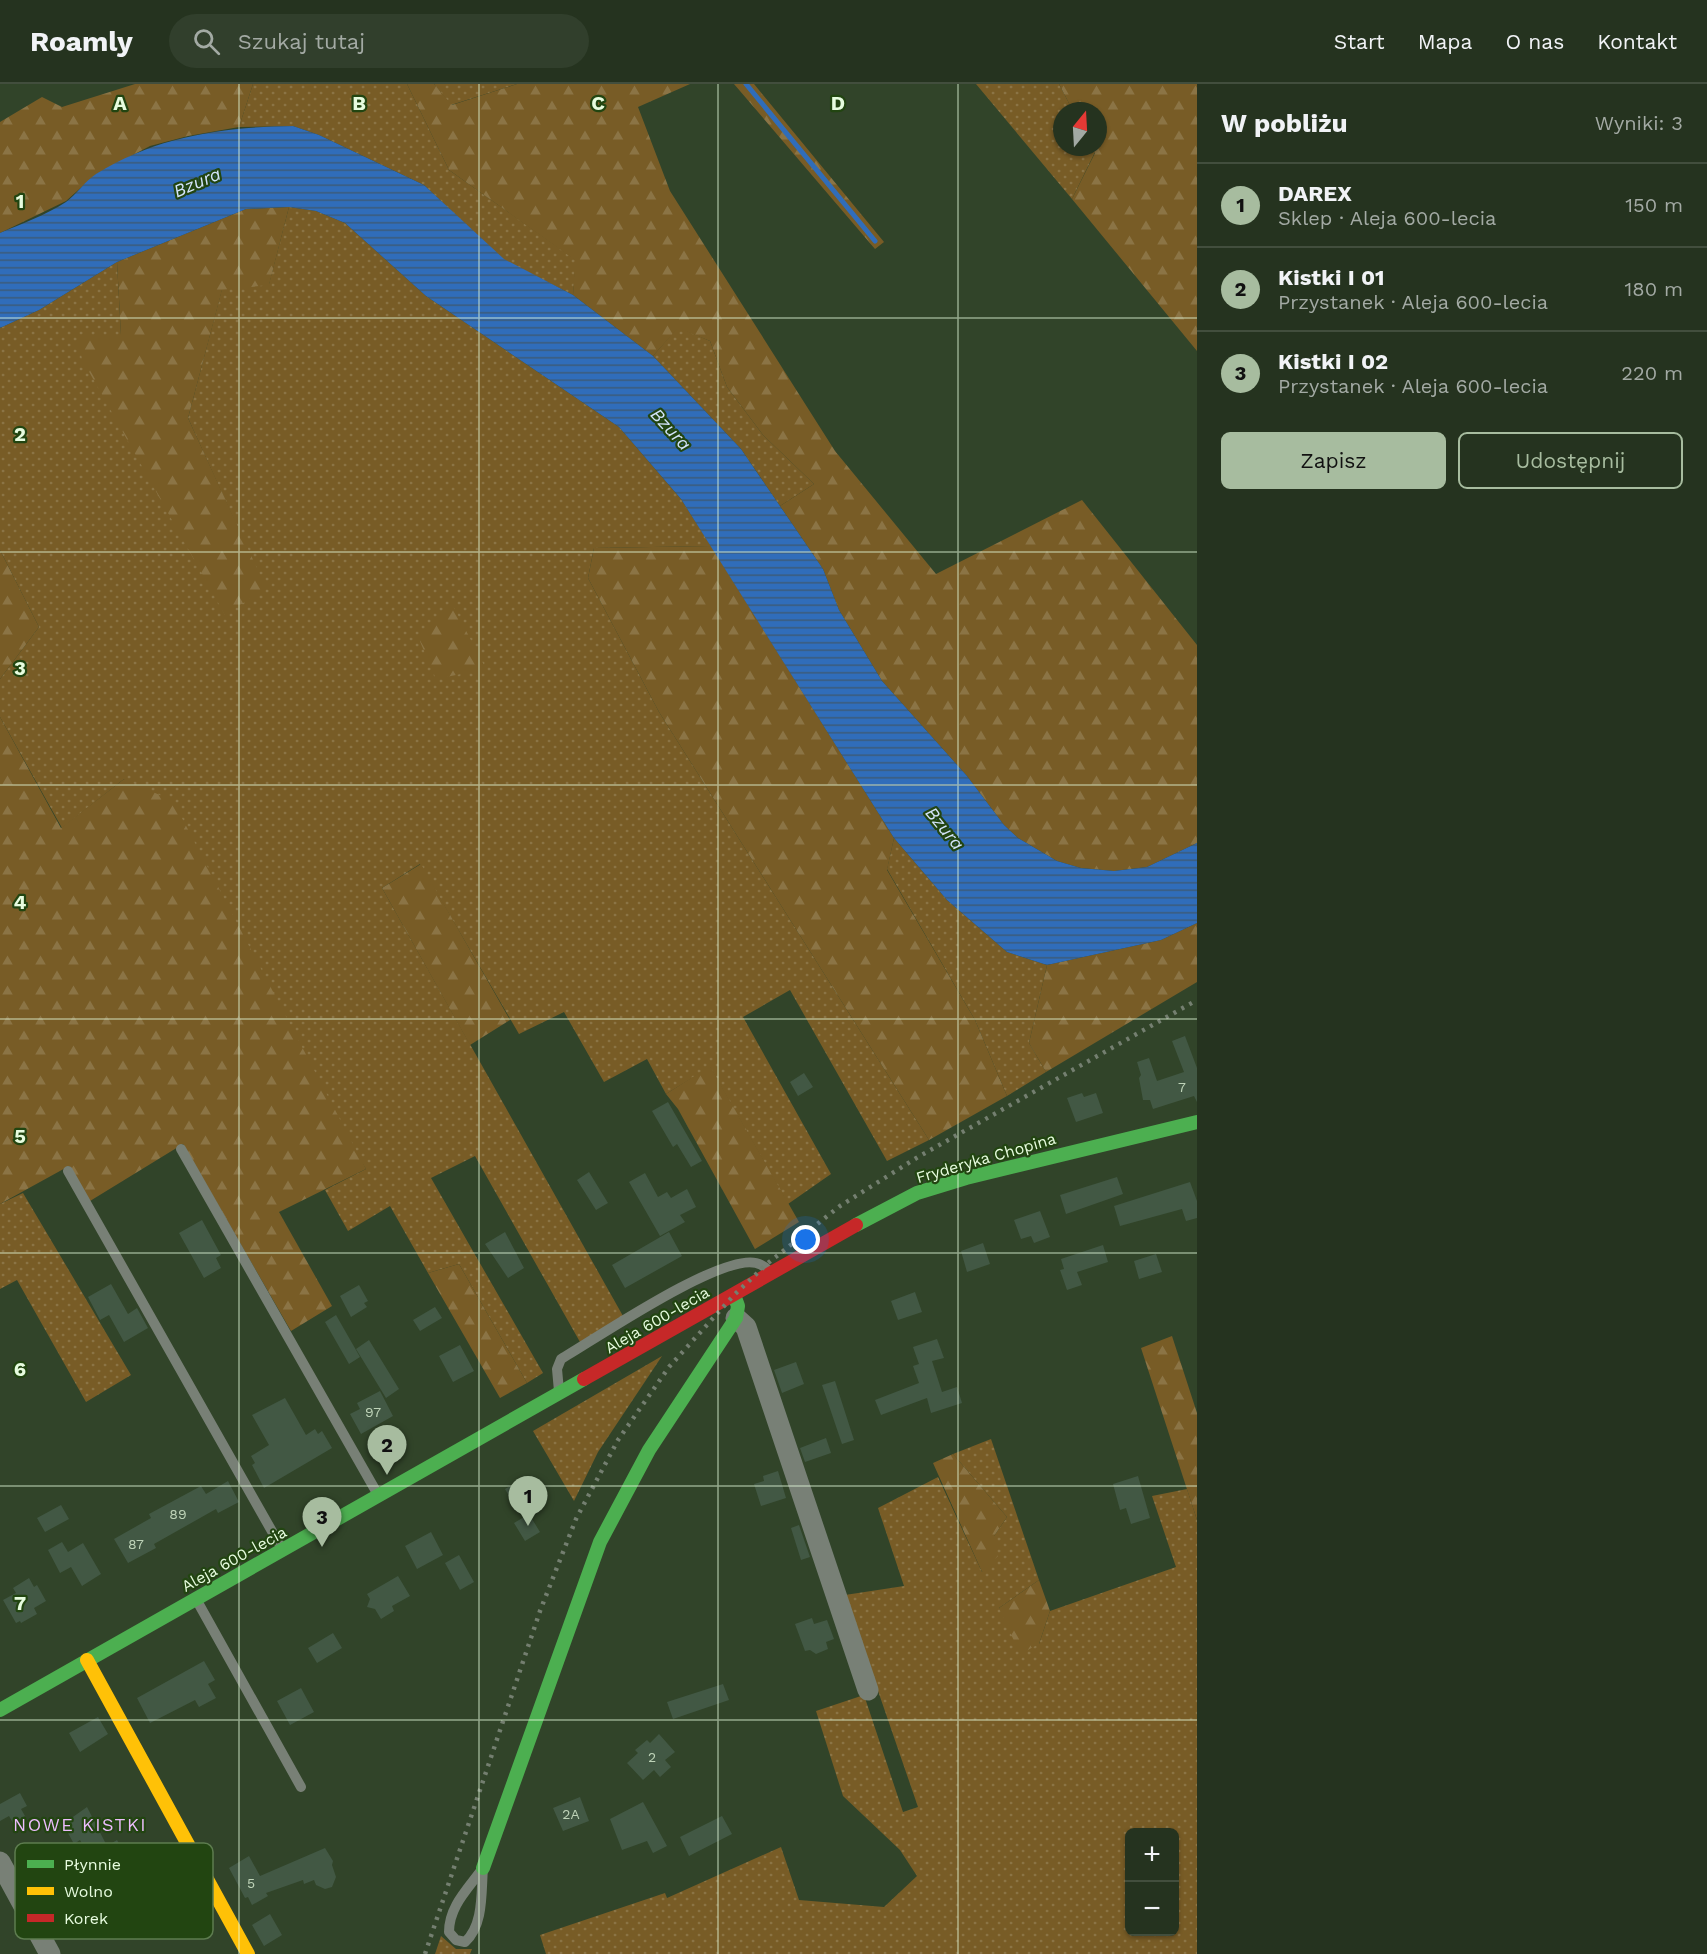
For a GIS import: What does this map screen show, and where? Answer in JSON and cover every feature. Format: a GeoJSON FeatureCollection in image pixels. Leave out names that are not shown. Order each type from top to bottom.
{"type":"FeatureCollection","features":[{"type":"Feature","properties":{"kind":"main road","name":"Fryderyka Chopina"},"geometry":{"type":"LineString","coordinates":[[734,1295],[871,1216],[917,1193],[1016,1165],[1197,1122]]}},
{"type":"Feature","properties":{"kind":"main road","name":"Aleja 600-lecia"},"geometry":{"type":"LineString","coordinates":[[0,1710],[734,1295]]}},
{"type":"Feature","properties":{"kind":"main road"},"geometry":{"type":"LineString","coordinates":[[483,1868],[600,1542],[649,1450],[736,1318],[738,1306],[734,1295]]}},
{"type":"Feature","properties":{"kind":"main road"},"geometry":{"type":"LineString","coordinates":[[87,1660],[187,1843]]}},
{"type":"Feature","properties":{"kind":"main road"},"geometry":{"type":"LineString","coordinates":[[213,1890],[248,1954]]}},
{"type":"Feature","properties":{"kind":"street"},"geometry":{"type":"LineString","coordinates":[[736,1318],[746,1327],[868,1690]]}},
{"type":"Feature","properties":{"kind":"street"},"geometry":{"type":"LineString","coordinates":[[0,1862],[15,1890]]}},
{"type":"Feature","properties":{"kind":"street"},"geometry":{"type":"LineString","coordinates":[[42,1939],[50,1954]]}},
{"type":"Feature","properties":{"kind":"lane"},"geometry":{"type":"LineString","coordinates":[[181,1149],[379,1497]]}},
{"type":"Feature","properties":{"kind":"lane"},"geometry":{"type":"LineString","coordinates":[[68,1171],[283,1550]]}},
{"type":"Feature","properties":{"kind":"lane"},"geometry":{"type":"LineString","coordinates":[[560,1394],[557,1368],[561,1359],[707,1273],[755,1262],[772,1272]]}},
{"type":"Feature","properties":{"kind":"lane"},"geometry":{"type":"LineString","coordinates":[[195,1599],[301,1787]]}},
{"type":"Feature","properties":{"kind":"lane"},"geometry":{"type":"LineString","coordinates":[[483,1868],[479,1913],[473,1935],[465,1942],[456,1940],[449,1932],[452,1914],[483,1868]]}},
{"type":"Feature","properties":{"kind":"green space"},"geometry":{"type":"Polygon","coordinates":[[[135,84],[253,84],[239,127],[188,136],[150,146],[95,175],[66,201],[0,233],[0,122],[42,97],[62,107],[135,84]]]}},
{"type":"Feature","properties":{"kind":"green space"},"geometry":{"type":"Polygon","coordinates":[[[253,84],[407,84],[449,170],[576,260],[573,295],[504,260],[424,185],[319,135],[293,126],[239,127],[253,84]]]}},
{"type":"Feature","properties":{"kind":"green space"},"geometry":{"type":"Polygon","coordinates":[[[407,84],[434,84],[452,105],[517,84],[690,84],[638,107],[670,191],[835,451],[936,574],[1082,500],[1197,645],[1197,843],[1147,867],[1114,871],[1081,868],[1057,861],[1018,838],[1004,825],[967,776],[882,681],[839,610],[823,569],[780,506],[814,484],[763,435],[727,387],[710,341],[678,328],[653,356],[573,295],[575,260],[449,170],[407,84]]]}},
{"type":"Feature","properties":{"kind":"green space"},"geometry":{"type":"Polygon","coordinates":[[[434,84],[517,84],[451,105],[434,84]]]}},
{"type":"Feature","properties":{"kind":"green space"},"geometry":{"type":"Polygon","coordinates":[[[734,84],[754,84],[884,242],[875,249],[734,84]]]}},
{"type":"Feature","properties":{"kind":"green space"},"geometry":{"type":"Polygon","coordinates":[[[976,84],[1059,84],[1068,102],[1053,102],[1053,156],[1093,156],[1072,199],[976,84]]]}},
{"type":"Feature","properties":{"kind":"green space"},"geometry":{"type":"Polygon","coordinates":[[[1059,84],[1197,84],[1197,351],[1072,199],[1094,156],[1107,156],[1107,102],[1068,102],[1059,84]]]}},
{"type":"Feature","properties":{"kind":"green space"},"geometry":{"type":"Polygon","coordinates":[[[289,207],[316,211],[345,223],[426,296],[619,427],[681,499],[711,546],[594,548],[588,578],[659,712],[929,1140],[887,1161],[790,990],[743,1017],[831,1174],[788,1204],[710,1067],[666,1094],[647,1059],[604,1082],[564,1012],[519,1034],[420,864],[382,888],[623,1316],[580,1342],[475,1156],[431,1178],[543,1373],[527,1383],[459,1264],[428,1273],[390,1206],[348,1231],[325,1190],[366,1169],[124,779],[62,828],[0,717],[0,679],[39,627],[0,550],[0,328],[39,310],[117,262],[121,335],[265,588],[188,418],[222,289],[269,284],[289,207]]]}},
{"type":"Feature","properties":{"kind":"green space"},"geometry":{"type":"Polygon","coordinates":[[[289,207],[269,285],[222,290],[188,418],[266,588],[225,615],[82,359],[77,336],[121,335],[117,262],[246,209],[289,207]]]}},
{"type":"Feature","properties":{"kind":"green space"},"geometry":{"type":"Polygon","coordinates":[[[678,327],[710,341],[727,387],[763,435],[814,484],[780,506],[741,449],[653,356],[678,327]]]}},
{"type":"Feature","properties":{"kind":"green space"},"geometry":{"type":"Polygon","coordinates":[[[711,546],[894,838],[887,870],[975,1020],[1007,1096],[929,1140],[659,712],[588,578],[594,548],[711,546]]]}},
{"type":"Feature","properties":{"kind":"green space"},"geometry":{"type":"Polygon","coordinates":[[[0,550],[39,627],[0,679],[0,550]]]}},
{"type":"Feature","properties":{"kind":"green space"},"geometry":{"type":"Polygon","coordinates":[[[451,602],[486,669],[436,679],[419,639],[451,602]]]}},
{"type":"Feature","properties":{"kind":"green space"},"geometry":{"type":"Polygon","coordinates":[[[0,717],[61,828],[124,779],[173,801],[366,1169],[279,1212],[332,1306],[291,1331],[183,1144],[90,1201],[69,1166],[0,1204],[0,717]]]}},
{"type":"Feature","properties":{"kind":"green space"},"geometry":{"type":"Polygon","coordinates":[[[894,838],[947,900],[1007,952],[1047,965],[1029,1043],[1046,1072],[1007,1096],[975,1020],[887,869],[894,838]]]}},
{"type":"Feature","properties":{"kind":"green space"},"geometry":{"type":"Polygon","coordinates":[[[421,864],[510,1020],[470,1045],[382,888],[421,864]]]}},
{"type":"Feature","properties":{"kind":"green space"},"geometry":{"type":"Polygon","coordinates":[[[1197,923],[1197,982],[1046,1072],[1029,1043],[1047,965],[1161,940],[1197,923]]]}},
{"type":"Feature","properties":{"kind":"green space"},"geometry":{"type":"Polygon","coordinates":[[[710,1066],[799,1222],[755,1249],[678,1109],[666,1094],[710,1066]]]}},
{"type":"Feature","properties":{"kind":"green space"},"geometry":{"type":"Polygon","coordinates":[[[23,1193],[131,1375],[86,1402],[17,1280],[0,1289],[0,1204],[23,1193]]]}},
{"type":"Feature","properties":{"kind":"green space"},"geometry":{"type":"Polygon","coordinates":[[[459,1264],[527,1383],[500,1398],[428,1273],[459,1264]]]}},
{"type":"Feature","properties":{"kind":"green space"},"geometry":{"type":"Polygon","coordinates":[[[1172,1336],[1197,1413],[1197,1520],[1141,1348],[1172,1336]]]}},
{"type":"Feature","properties":{"kind":"green space"},"geometry":{"type":"Polygon","coordinates":[[[662,1356],[598,1452],[574,1501],[533,1431],[662,1356]]]}},
{"type":"Feature","properties":{"kind":"green space"},"geometry":{"type":"Polygon","coordinates":[[[991,1439],[1039,1580],[999,1608],[1039,1644],[1050,1611],[1176,1567],[1152,1496],[1187,1489],[1197,1520],[1197,1954],[546,1954],[540,1935],[665,1893],[667,1898],[781,1847],[799,1900],[884,1907],[917,1876],[900,1850],[843,1796],[816,1711],[864,1695],[903,1812],[918,1807],[845,1595],[904,1586],[878,1508],[938,1477],[982,1572],[994,1536],[1007,1517],[953,1454],[991,1439]]]}},
{"type":"Feature","properties":{"kind":"green space"},"geometry":{"type":"Polygon","coordinates":[[[953,1454],[1007,1517],[994,1536],[998,1556],[982,1572],[933,1463],[953,1454]]]}},
{"type":"Feature","properties":{"kind":"green space"},"geometry":{"type":"Polygon","coordinates":[[[1039,1580],[1050,1611],[1039,1644],[1020,1654],[999,1608],[1039,1580]]]}},
{"type":"Feature","properties":{"kind":"green space"},"geometry":{"type":"Polygon","coordinates":[[[441,1936],[456,1949],[472,1949],[470,1954],[435,1954],[441,1936]]]}},
{"type":"Feature","properties":{"kind":"water","name":"Bzura"},"geometry":{"type":"Polygon","coordinates":[[[293,126],[319,135],[424,185],[504,259],[573,295],[653,356],[741,449],[823,569],[839,610],[882,681],[967,776],[1004,825],[1018,838],[1057,861],[1081,868],[1114,871],[1147,867],[1197,843],[1197,923],[1161,940],[1047,965],[1007,952],[947,900],[894,838],[681,499],[619,427],[426,296],[345,223],[316,211],[289,207],[246,209],[117,262],[39,310],[0,328],[0,233],[58,207],[70,199],[88,180],[119,161],[167,142],[216,132],[293,126]]]}},
{"type":"Feature","properties":{"kind":"building"},"geometry":{"type":"Polygon","coordinates":[[[1185,1036],[1197,1068],[1197,1102],[1194,1096],[1153,1109],[1150,1100],[1143,1100],[1139,1078],[1141,1075],[1137,1062],[1149,1058],[1157,1081],[1184,1072],[1172,1041],[1185,1036]]]}},
{"type":"Feature","properties":{"kind":"building"},"geometry":{"type":"Polygon","coordinates":[[[804,1073],[813,1087],[798,1096],[790,1082],[804,1073]]]}},
{"type":"Feature","properties":{"kind":"building"},"geometry":{"type":"Polygon","coordinates":[[[1082,1093],[1084,1097],[1096,1093],[1103,1113],[1076,1122],[1067,1098],[1082,1093]]]}},
{"type":"Feature","properties":{"kind":"building"},"geometry":{"type":"Polygon","coordinates":[[[668,1102],[702,1161],[691,1167],[677,1144],[673,1147],[652,1111],[668,1102]]]}},
{"type":"Feature","properties":{"kind":"building"},"geometry":{"type":"Polygon","coordinates":[[[589,1172],[608,1203],[596,1210],[577,1180],[589,1172]]]}},
{"type":"Feature","properties":{"kind":"building"},"geometry":{"type":"Polygon","coordinates":[[[645,1173],[658,1197],[667,1192],[671,1198],[687,1189],[696,1207],[680,1215],[685,1222],[660,1236],[629,1182],[645,1173]]]}},
{"type":"Feature","properties":{"kind":"building"},"geometry":{"type":"Polygon","coordinates":[[[1117,1177],[1123,1194],[1066,1214],[1060,1195],[1117,1177]]]}},
{"type":"Feature","properties":{"kind":"building"},"geometry":{"type":"Polygon","coordinates":[[[1190,1182],[1197,1201],[1197,1218],[1186,1221],[1182,1209],[1120,1226],[1114,1206],[1190,1182]]]}},
{"type":"Feature","properties":{"kind":"building"},"geometry":{"type":"Polygon","coordinates":[[[1040,1211],[1050,1237],[1034,1243],[1031,1236],[1021,1239],[1014,1220],[1040,1211]]]}},
{"type":"Feature","properties":{"kind":"building"},"geometry":{"type":"Polygon","coordinates":[[[202,1220],[221,1255],[216,1258],[221,1268],[204,1278],[179,1233],[202,1220]]]}},
{"type":"Feature","properties":{"kind":"building"},"geometry":{"type":"Polygon","coordinates":[[[505,1232],[524,1268],[508,1278],[485,1244],[505,1232]]]}},
{"type":"Feature","properties":{"kind":"building"},"geometry":{"type":"Polygon","coordinates":[[[669,1232],[682,1256],[625,1288],[612,1265],[669,1232]]]}},
{"type":"Feature","properties":{"kind":"building"},"geometry":{"type":"Polygon","coordinates":[[[983,1243],[990,1264],[967,1272],[961,1251],[983,1243]]]}},
{"type":"Feature","properties":{"kind":"building"},"geometry":{"type":"Polygon","coordinates":[[[1103,1245],[1108,1262],[1077,1272],[1082,1285],[1067,1290],[1060,1270],[1064,1269],[1061,1259],[1103,1245]]]}},
{"type":"Feature","properties":{"kind":"building"},"geometry":{"type":"Polygon","coordinates":[[[1156,1254],[1162,1272],[1139,1279],[1134,1261],[1156,1254]]]}},
{"type":"Feature","properties":{"kind":"building"},"geometry":{"type":"Polygon","coordinates":[[[111,1284],[128,1314],[137,1308],[148,1328],[124,1342],[109,1315],[100,1320],[88,1297],[111,1284]]]}},
{"type":"Feature","properties":{"kind":"building"},"geometry":{"type":"Polygon","coordinates":[[[359,1285],[368,1301],[364,1303],[367,1307],[351,1317],[340,1296],[359,1285]]]}},
{"type":"Feature","properties":{"kind":"building"},"geometry":{"type":"Polygon","coordinates":[[[915,1292],[922,1312],[898,1320],[891,1301],[915,1292]]]}},
{"type":"Feature","properties":{"kind":"building"},"geometry":{"type":"Polygon","coordinates":[[[435,1307],[442,1318],[420,1331],[413,1320],[435,1307]]]}},
{"type":"Feature","properties":{"kind":"building"},"geometry":{"type":"Polygon","coordinates":[[[336,1315],[360,1357],[349,1364],[325,1322],[336,1315]]]}},
{"type":"Feature","properties":{"kind":"building"},"geometry":{"type":"Polygon","coordinates":[[[937,1339],[944,1358],[932,1361],[942,1392],[957,1387],[962,1403],[931,1413],[927,1398],[881,1415],[875,1400],[919,1383],[913,1366],[919,1364],[913,1347],[937,1339]]]}},
{"type":"Feature","properties":{"kind":"building"},"geometry":{"type":"Polygon","coordinates":[[[369,1340],[399,1389],[386,1398],[356,1349],[369,1340]]]}},
{"type":"Feature","properties":{"kind":"building"},"geometry":{"type":"Polygon","coordinates":[[[460,1345],[474,1371],[453,1382],[439,1356],[460,1345]]]}},
{"type":"Feature","properties":{"kind":"building"},"geometry":{"type":"Polygon","coordinates":[[[796,1362],[804,1384],[782,1393],[774,1370],[796,1362]]]}},
{"type":"Feature","properties":{"kind":"building"},"geometry":{"type":"Polygon","coordinates":[[[835,1381],[854,1440],[842,1444],[822,1385],[835,1381]]]}},
{"type":"Feature","properties":{"kind":"building"},"geometry":{"type":"Polygon","coordinates":[[[380,1391],[393,1416],[361,1434],[350,1414],[360,1409],[357,1403],[380,1391]]]}},
{"type":"Feature","properties":{"kind":"building"},"geometry":{"type":"Polygon","coordinates":[[[285,1398],[306,1435],[315,1429],[318,1434],[322,1431],[332,1448],[264,1488],[252,1465],[255,1463],[251,1456],[269,1445],[252,1415],[285,1398]]]}},
{"type":"Feature","properties":{"kind":"building"},"geometry":{"type":"Polygon","coordinates":[[[826,1438],[831,1453],[805,1462],[800,1448],[826,1438]]]}},
{"type":"Feature","properties":{"kind":"building"},"geometry":{"type":"Polygon","coordinates":[[[778,1471],[786,1498],[761,1506],[754,1484],[764,1481],[763,1476],[778,1471]]]}},
{"type":"Feature","properties":{"kind":"building"},"geometry":{"type":"Polygon","coordinates":[[[1138,1476],[1150,1518],[1131,1524],[1126,1508],[1120,1510],[1113,1484],[1138,1476]]]}},
{"type":"Feature","properties":{"kind":"building"},"geometry":{"type":"Polygon","coordinates":[[[526,1477],[538,1496],[516,1508],[505,1489],[526,1477]]]}},
{"type":"Feature","properties":{"kind":"building"},"geometry":{"type":"Polygon","coordinates":[[[228,1481],[239,1502],[218,1513],[216,1509],[154,1544],[156,1548],[128,1563],[114,1539],[151,1518],[149,1514],[201,1486],[206,1494],[228,1481]]]}},
{"type":"Feature","properties":{"kind":"building"},"geometry":{"type":"Polygon","coordinates":[[[61,1505],[69,1519],[45,1532],[37,1518],[61,1505]]]}},
{"type":"Feature","properties":{"kind":"building"},"geometry":{"type":"Polygon","coordinates":[[[529,1514],[540,1532],[525,1541],[514,1523],[529,1514]]]}},
{"type":"Feature","properties":{"kind":"building"},"geometry":{"type":"Polygon","coordinates":[[[799,1525],[810,1557],[801,1560],[791,1528],[799,1525]]]}},
{"type":"Feature","properties":{"kind":"building"},"geometry":{"type":"Polygon","coordinates":[[[431,1532],[443,1555],[417,1569],[405,1546],[431,1532]]]}},
{"type":"Feature","properties":{"kind":"building"},"geometry":{"type":"Polygon","coordinates":[[[62,1542],[68,1552],[83,1543],[101,1574],[82,1586],[71,1567],[60,1573],[48,1550],[62,1542]]]}},
{"type":"Feature","properties":{"kind":"building"},"geometry":{"type":"Polygon","coordinates":[[[459,1555],[474,1582],[460,1590],[445,1563],[459,1555]]]}},
{"type":"Feature","properties":{"kind":"building"},"geometry":{"type":"Polygon","coordinates":[[[398,1576],[410,1596],[392,1606],[394,1611],[381,1619],[375,1609],[367,1607],[370,1599],[367,1594],[398,1576]]]}},
{"type":"Feature","properties":{"kind":"building"},"geometry":{"type":"Polygon","coordinates":[[[29,1578],[34,1587],[37,1585],[46,1601],[34,1608],[37,1614],[21,1623],[20,1621],[16,1623],[3,1600],[16,1593],[13,1588],[29,1578]]]}},
{"type":"Feature","properties":{"kind":"building"},"geometry":{"type":"Polygon","coordinates":[[[812,1618],[814,1624],[827,1620],[834,1639],[826,1642],[828,1649],[816,1654],[810,1650],[805,1651],[795,1624],[812,1618]]]}},
{"type":"Feature","properties":{"kind":"building"},"geometry":{"type":"Polygon","coordinates":[[[333,1633],[342,1648],[317,1663],[308,1648],[333,1633]]]}},
{"type":"Feature","properties":{"kind":"building"},"geometry":{"type":"Polygon","coordinates":[[[204,1661],[215,1680],[208,1684],[216,1698],[199,1707],[195,1700],[150,1723],[137,1698],[204,1661]]]}},
{"type":"Feature","properties":{"kind":"building"},"geometry":{"type":"Polygon","coordinates":[[[723,1684],[729,1700],[673,1719],[667,1702],[723,1684]]]}},
{"type":"Feature","properties":{"kind":"building"},"geometry":{"type":"Polygon","coordinates":[[[301,1688],[314,1712],[290,1725],[277,1701],[301,1688]]]}},
{"type":"Feature","properties":{"kind":"building"},"geometry":{"type":"Polygon","coordinates":[[[98,1717],[108,1734],[80,1752],[69,1733],[98,1717]]]}},
{"type":"Feature","properties":{"kind":"building"},"geometry":{"type":"Polygon","coordinates":[[[659,1734],[675,1752],[665,1760],[671,1767],[660,1777],[654,1770],[643,1780],[627,1763],[638,1753],[635,1750],[647,1740],[650,1743],[659,1734]]]}},
{"type":"Feature","properties":{"kind":"building"},"geometry":{"type":"Polygon","coordinates":[[[20,1793],[27,1806],[21,1809],[25,1816],[13,1823],[9,1816],[0,1821],[0,1804],[20,1793]]]}},
{"type":"Feature","properties":{"kind":"building"},"geometry":{"type":"Polygon","coordinates":[[[580,1797],[589,1821],[563,1831],[553,1808],[580,1797]]]}},
{"type":"Feature","properties":{"kind":"building"},"geometry":{"type":"Polygon","coordinates":[[[643,1802],[667,1846],[653,1853],[647,1841],[622,1850],[610,1819],[643,1802]]]}},
{"type":"Feature","properties":{"kind":"building"},"geometry":{"type":"Polygon","coordinates":[[[87,1807],[105,1843],[82,1843],[80,1840],[73,1843],[63,1824],[87,1807]]]}},
{"type":"Feature","properties":{"kind":"building"},"geometry":{"type":"Polygon","coordinates":[[[722,1816],[732,1834],[689,1856],[680,1837],[722,1816]]]}},
{"type":"Feature","properties":{"kind":"building"},"geometry":{"type":"Polygon","coordinates":[[[325,1848],[333,1861],[336,1877],[332,1887],[325,1889],[316,1885],[314,1880],[304,1884],[303,1880],[266,1893],[268,1896],[252,1905],[248,1897],[245,1898],[229,1868],[249,1856],[260,1876],[325,1848]]]}},
{"type":"Feature","properties":{"kind":"building"},"geometry":{"type":"Polygon","coordinates":[[[270,1914],[282,1935],[264,1946],[252,1925],[270,1914]]]}},
{"type":"Feature","properties":{"kind":"waterway"},"geometry":{"type":"LineString","coordinates":[[746,84],[875,241]]}},
{"type":"Feature","properties":{"kind":"railway"},"geometry":{"type":"LineString","coordinates":[[425,1954],[540,1611],[576,1519],[618,1440],[669,1367],[734,1295],[768,1263],[840,1206],[918,1157],[1197,1000]]}},
{"type":"Feature","properties":{"kind":"traffic: fast"},"geometry":{"type":"LineString","coordinates":[[856,1225],[917,1193],[966,1178],[1197,1122]]}},
{"type":"Feature","properties":{"kind":"traffic: fast"},"geometry":{"type":"LineString","coordinates":[[483,1868],[600,1542],[649,1450],[736,1318],[738,1306],[734,1295]]}},
{"type":"Feature","properties":{"kind":"traffic: fast"},"geometry":{"type":"LineString","coordinates":[[0,1710],[584,1379]]}},
{"type":"Feature","properties":{"kind":"traffic: slow"},"geometry":{"type":"LineString","coordinates":[[87,1660],[187,1843]]}},
{"type":"Feature","properties":{"kind":"traffic: slow"},"geometry":{"type":"LineString","coordinates":[[213,1890],[248,1954]]}},
{"type":"Feature","properties":{"kind":"traffic: jam"},"geometry":{"type":"LineString","coordinates":[[584,1379],[856,1225]]}},
{"type":"Feature","properties":{"kind":"place","name":"Kistki I 01"},"geometry":{"type":"Point","coordinates":[387,1475]}},
{"type":"Feature","properties":{"kind":"place","name":"DAREX"},"geometry":{"type":"Point","coordinates":[528,1526]}},
{"type":"Feature","properties":{"kind":"place","name":"Kistki I 02"},"geometry":{"type":"Point","coordinates":[322,1547]}},
{"type":"Feature","properties":{"kind":"district","name":"NOWE KISTKI"},"geometry":{"type":"Point","coordinates":[80,1824]}}]}
